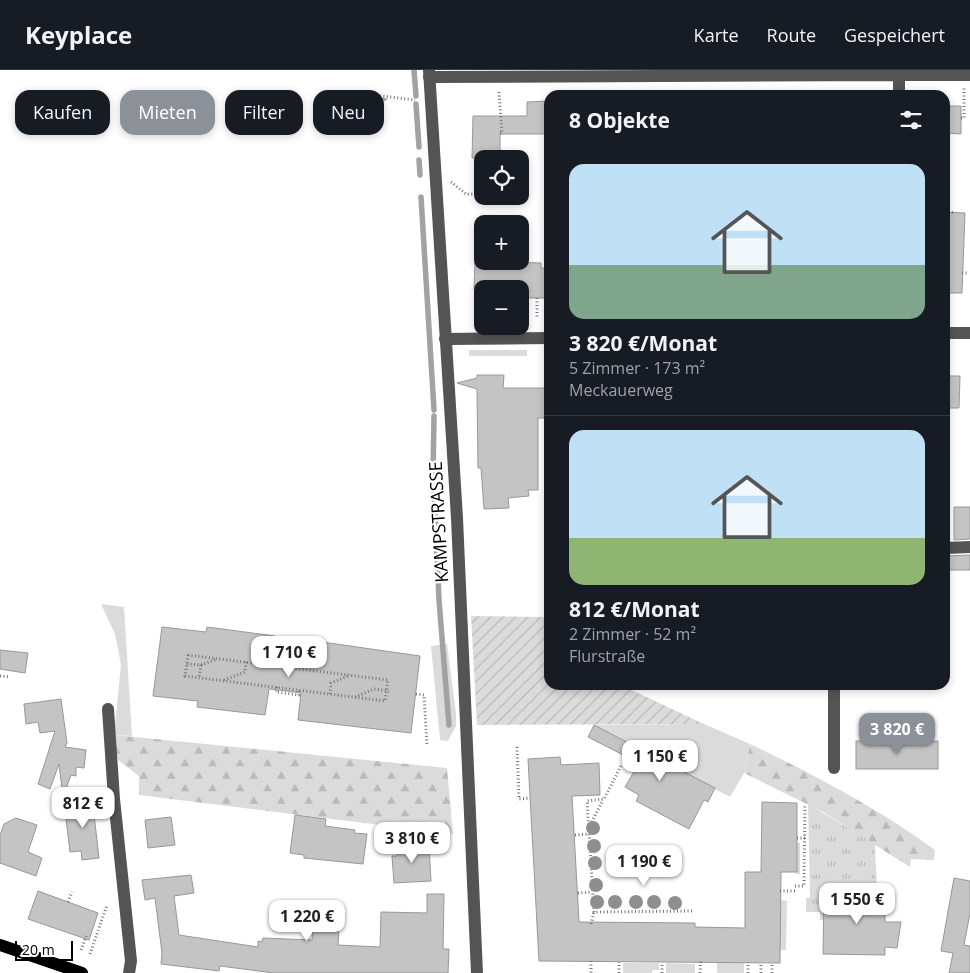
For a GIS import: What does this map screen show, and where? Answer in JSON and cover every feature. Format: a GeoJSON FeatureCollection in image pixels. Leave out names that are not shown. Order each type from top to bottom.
{"type":"FeatureCollection","features":[{"type":"Feature","properties":{"kind":"main road"},"geometry":{"type":"LineString","coordinates":[[0,945],[82,973]]}},
{"type":"Feature","properties":{"kind":"street"},"geometry":{"type":"LineString","coordinates":[[429,74],[970,76]]}},
{"type":"Feature","properties":{"kind":"street","name":"KAMPSTRASSE"},"geometry":{"type":"LineString","coordinates":[[429,74],[458,528],[477,973]]}},
{"type":"Feature","properties":{"kind":"street"},"geometry":{"type":"LineString","coordinates":[[899,75],[899,90]]}},
{"type":"Feature","properties":{"kind":"street"},"geometry":{"type":"LineString","coordinates":[[950,333],[970,333]]}},
{"type":"Feature","properties":{"kind":"street"},"geometry":{"type":"LineString","coordinates":[[445,339],[544,338]]}},
{"type":"Feature","properties":{"kind":"street"},"geometry":{"type":"LineString","coordinates":[[950,548],[970,547]]}},
{"type":"Feature","properties":{"kind":"street"},"geometry":{"type":"LineString","coordinates":[[834,690],[834,768]]}},
{"type":"Feature","properties":{"kind":"street"},"geometry":{"type":"LineString","coordinates":[[108,709],[114,799],[131,961],[129,973]]}},
{"type":"Feature","properties":{"kind":"path"},"geometry":{"type":"LineString","coordinates":[[499,87],[502,116],[502,133],[500,133]]}},
{"type":"Feature","properties":{"kind":"path"},"geometry":{"type":"LineString","coordinates":[[961,118],[964,118],[964,88]]}},
{"type":"Feature","properties":{"kind":"path"},"geometry":{"type":"LineString","coordinates":[[384,96],[412,100]]}},
{"type":"Feature","properties":{"kind":"path"},"geometry":{"type":"LineString","coordinates":[[447,180],[466,194],[474,194]]}},
{"type":"Feature","properties":{"kind":"path"},"geometry":{"type":"LineString","coordinates":[[950,211],[956,212]]}},
{"type":"Feature","properties":{"kind":"path"},"geometry":{"type":"LineString","coordinates":[[962,273],[968,272]]}},
{"type":"Feature","properties":{"kind":"path"},"geometry":{"type":"LineString","coordinates":[[537,298],[537,318]]}},
{"type":"Feature","properties":{"kind":"path"},"geometry":{"type":"LineString","coordinates":[[188,655],[388,680]]}},
{"type":"Feature","properties":{"kind":"path"},"geometry":{"type":"LineString","coordinates":[[185,676],[188,655]]}},
{"type":"Feature","properties":{"kind":"path"},"geometry":{"type":"LineString","coordinates":[[185,676],[188,655]]}},
{"type":"Feature","properties":{"kind":"path"},"geometry":{"type":"LineString","coordinates":[[187,664],[201,665],[217,658],[312,670]]}},
{"type":"Feature","properties":{"kind":"path"},"geometry":{"type":"LineString","coordinates":[[223,681],[245,672],[246,662]]}},
{"type":"Feature","properties":{"kind":"path"},"geometry":{"type":"LineString","coordinates":[[199,677],[201,665]]}},
{"type":"Feature","properties":{"kind":"path"},"geometry":{"type":"LineString","coordinates":[[330,694],[331,683],[350,675]]}},
{"type":"Feature","properties":{"kind":"path"},"geometry":{"type":"LineString","coordinates":[[0,676],[10,677]]}},
{"type":"Feature","properties":{"kind":"path"},"geometry":{"type":"LineString","coordinates":[[185,676],[385,701]]}},
{"type":"Feature","properties":{"kind":"path"},"geometry":{"type":"LineString","coordinates":[[185,676],[354,697],[374,689],[388,691]]}},
{"type":"Feature","properties":{"kind":"path"},"geometry":{"type":"LineString","coordinates":[[385,701],[388,691],[388,680]]}},
{"type":"Feature","properties":{"kind":"path"},"geometry":{"type":"LineString","coordinates":[[385,701],[388,680]]}},
{"type":"Feature","properties":{"kind":"path"},"geometry":{"type":"LineString","coordinates":[[416,694],[424,695],[426,745]]}},
{"type":"Feature","properties":{"kind":"path"},"geometry":{"type":"LineString","coordinates":[[866,733],[866,741]]}},
{"type":"Feature","properties":{"kind":"path"},"geometry":{"type":"LineString","coordinates":[[928,733],[928,741]]}},
{"type":"Feature","properties":{"kind":"path"},"geometry":{"type":"LineString","coordinates":[[516,747],[519,799],[530,798]]}},
{"type":"Feature","properties":{"kind":"path"},"geometry":{"type":"LineString","coordinates":[[589,826],[621,766]]}},
{"type":"Feature","properties":{"kind":"path"},"geometry":{"type":"LineString","coordinates":[[591,924],[594,912],[587,801],[604,799]]}},
{"type":"Feature","properties":{"kind":"path"},"geometry":{"type":"LineString","coordinates":[[795,886],[804,886],[805,804]]}},
{"type":"Feature","properties":{"kind":"path"},"geometry":{"type":"LineString","coordinates":[[575,835],[589,834]]}},
{"type":"Feature","properties":{"kind":"path"},"geometry":{"type":"LineString","coordinates":[[797,838],[805,838]]}},
{"type":"Feature","properties":{"kind":"path"},"geometry":{"type":"LineString","coordinates":[[780,891],[795,891]]}},
{"type":"Feature","properties":{"kind":"path"},"geometry":{"type":"LineString","coordinates":[[68,902],[72,892]]}},
{"type":"Feature","properties":{"kind":"path"},"geometry":{"type":"LineString","coordinates":[[578,893],[592,892]]}},
{"type":"Feature","properties":{"kind":"path"},"geometry":{"type":"LineString","coordinates":[[90,954],[107,905]]}},
{"type":"Feature","properties":{"kind":"path"},"geometry":{"type":"LineString","coordinates":[[594,912],[694,911]]}},
{"type":"Feature","properties":{"kind":"path"},"geometry":{"type":"LineString","coordinates":[[81,950],[87,934]]}},
{"type":"Feature","properties":{"kind":"path"},"geometry":{"type":"LineString","coordinates":[[700,973],[701,959]]}},
{"type":"Feature","properties":{"kind":"path"},"geometry":{"type":"LineString","coordinates":[[590,962],[591,973]]}},
{"type":"Feature","properties":{"kind":"path"},"geometry":{"type":"LineString","coordinates":[[619,962],[619,973]]}},
{"type":"Feature","properties":{"kind":"path"},"geometry":{"type":"LineString","coordinates":[[748,962],[748,973]]}},
{"type":"Feature","properties":{"kind":"path"},"geometry":{"type":"LineString","coordinates":[[662,963],[662,973]]}},
{"type":"Feature","properties":{"kind":"path"},"geometry":{"type":"LineString","coordinates":[[761,963],[761,973]]}},
{"type":"Feature","properties":{"kind":"path"},"geometry":{"type":"LineString","coordinates":[[772,963],[772,973]]}},
{"type":"Feature","properties":{"kind":"green space"},"geometry":{"type":"Polygon","coordinates":[[[469,350],[527,350],[527,356],[469,356],[469,350]]]}},
{"type":"Feature","properties":{"kind":"green space"},"geometry":{"type":"Polygon","coordinates":[[[101,604],[124,607],[132,736],[114,735],[121,665],[115,634],[101,604]]]}},
{"type":"Feature","properties":{"kind":"green space"},"geometry":{"type":"Polygon","coordinates":[[[471,616],[544,617],[544,690],[632,690],[704,724],[477,725],[471,616]]]}},
{"type":"Feature","properties":{"kind":"green space"},"geometry":{"type":"Polygon","coordinates":[[[447,644],[456,714],[456,726],[448,741],[440,740],[431,646],[447,644]]]}},
{"type":"Feature","properties":{"kind":"green space"},"geometry":{"type":"Polygon","coordinates":[[[704,724],[750,744],[744,773],[730,797],[594,725],[704,724]]]}},
{"type":"Feature","properties":{"kind":"green space"},"geometry":{"type":"Polygon","coordinates":[[[114,735],[447,768],[453,834],[139,795],[139,776],[118,760],[114,735]]]}},
{"type":"Feature","properties":{"kind":"green space"},"geometry":{"type":"Polygon","coordinates":[[[750,744],[822,780],[891,820],[935,850],[934,860],[911,859],[910,867],[823,812],[744,773],[750,744]]]}},
{"type":"Feature","properties":{"kind":"green space"},"geometry":{"type":"Polygon","coordinates":[[[808,804],[875,844],[877,898],[824,898],[823,920],[820,920],[820,912],[806,912],[806,898],[810,898],[808,804]]]}},
{"type":"Feature","properties":{"kind":"green space"},"geometry":{"type":"Polygon","coordinates":[[[797,843],[800,843],[800,874],[795,874],[797,872],[797,843]]]}},
{"type":"Feature","properties":{"kind":"green space"},"geometry":{"type":"Polygon","coordinates":[[[780,900],[787,901],[786,950],[780,950],[780,900]]]}},
{"type":"Feature","properties":{"kind":"green space"},"geometry":{"type":"Polygon","coordinates":[[[717,962],[744,962],[744,973],[717,973],[717,962]]]}},
{"type":"Feature","properties":{"kind":"green space"},"geometry":{"type":"Polygon","coordinates":[[[623,963],[659,963],[659,970],[652,970],[652,973],[623,973],[623,963]]]}},
{"type":"Feature","properties":{"kind":"green space"},"geometry":{"type":"Polygon","coordinates":[[[666,963],[695,964],[695,973],[666,973],[666,963]]]}},
{"type":"Feature","properties":{"kind":"building"},"geometry":{"type":"Polygon","coordinates":[[[544,101],[544,134],[500,134],[500,150],[474,150],[474,158],[472,158],[473,116],[527,116],[527,102],[544,101]]]}},
{"type":"Feature","properties":{"kind":"building"},"geometry":{"type":"Polygon","coordinates":[[[950,106],[961,106],[961,134],[950,133],[950,106]]]}},
{"type":"Feature","properties":{"kind":"building"},"geometry":{"type":"Polygon","coordinates":[[[950,212],[965,213],[962,293],[950,293],[950,212]]]}},
{"type":"Feature","properties":{"kind":"building"},"geometry":{"type":"Polygon","coordinates":[[[529,263],[541,263],[541,268],[544,268],[544,298],[529,298],[529,280],[474,280],[475,270],[529,270],[529,263]]]}},
{"type":"Feature","properties":{"kind":"building"},"geometry":{"type":"Polygon","coordinates":[[[477,375],[504,375],[503,388],[544,388],[544,418],[538,418],[538,490],[528,490],[529,496],[508,498],[509,508],[484,509],[481,468],[478,468],[477,389],[457,383],[477,378],[477,375]]]}},
{"type":"Feature","properties":{"kind":"building"},"geometry":{"type":"Polygon","coordinates":[[[950,376],[960,376],[959,408],[950,408],[950,376]]]}},
{"type":"Feature","properties":{"kind":"building"},"geometry":{"type":"Polygon","coordinates":[[[954,507],[970,507],[970,539],[954,540],[954,507]]]}},
{"type":"Feature","properties":{"kind":"building"},"geometry":{"type":"Polygon","coordinates":[[[970,555],[970,570],[950,570],[950,556],[970,555]]]}},
{"type":"Feature","properties":{"kind":"building"},"geometry":{"type":"Polygon","coordinates":[[[162,627],[206,632],[207,627],[275,636],[272,663],[305,667],[308,640],[420,656],[411,733],[298,720],[301,693],[269,689],[265,715],[197,707],[198,701],[153,696],[162,627]]]}},
{"type":"Feature","properties":{"kind":"building"},"geometry":{"type":"Polygon","coordinates":[[[0,650],[28,653],[25,673],[0,669],[0,650]]]}},
{"type":"Feature","properties":{"kind":"building"},"geometry":{"type":"Polygon","coordinates":[[[61,699],[67,743],[65,747],[86,750],[84,768],[76,767],[76,776],[71,775],[63,797],[59,764],[50,789],[38,784],[55,731],[40,733],[38,722],[26,724],[24,704],[61,699]]]}},
{"type":"Feature","properties":{"kind":"building"},"geometry":{"type":"Polygon","coordinates":[[[594,725],[715,788],[708,802],[704,800],[689,829],[636,801],[639,795],[625,787],[639,763],[588,737],[594,725]]]}},
{"type":"Feature","properties":{"kind":"building"},"geometry":{"type":"Polygon","coordinates":[[[856,741],[938,741],[938,769],[856,769],[856,741]]]}},
{"type":"Feature","properties":{"kind":"building"},"geometry":{"type":"Polygon","coordinates":[[[560,757],[561,765],[599,763],[600,795],[572,796],[579,922],[695,923],[695,927],[745,928],[745,872],[761,872],[762,802],[797,803],[797,872],[781,872],[780,963],[539,961],[528,759],[560,757]]]}},
{"type":"Feature","properties":{"kind":"building"},"geometry":{"type":"Polygon","coordinates":[[[92,797],[99,858],[82,860],[81,851],[70,852],[65,810],[76,809],[75,799],[92,797]]]}},
{"type":"Feature","properties":{"kind":"building"},"geometry":{"type":"Polygon","coordinates":[[[295,815],[326,819],[325,826],[355,830],[354,833],[367,834],[363,864],[304,858],[304,855],[290,853],[295,815]]]}},
{"type":"Feature","properties":{"kind":"building"},"geometry":{"type":"Polygon","coordinates":[[[171,817],[175,845],[148,848],[145,820],[171,817]]]}},
{"type":"Feature","properties":{"kind":"building"},"geometry":{"type":"Polygon","coordinates":[[[16,818],[37,825],[28,852],[42,858],[36,876],[0,863],[0,835],[4,824],[16,818]]]}},
{"type":"Feature","properties":{"kind":"building"},"geometry":{"type":"Polygon","coordinates":[[[429,844],[431,881],[394,883],[392,856],[397,856],[397,846],[429,844]]]}},
{"type":"Feature","properties":{"kind":"building"},"geometry":{"type":"Polygon","coordinates":[[[191,875],[194,893],[174,896],[179,935],[258,947],[258,941],[262,942],[263,938],[312,940],[314,909],[340,911],[338,945],[380,947],[381,912],[427,913],[427,894],[444,894],[443,949],[449,949],[448,973],[274,973],[220,966],[219,971],[161,964],[162,953],[155,898],[145,900],[142,880],[191,875]]]}},
{"type":"Feature","properties":{"kind":"building"},"geometry":{"type":"Polygon","coordinates":[[[954,878],[970,881],[970,913],[964,945],[970,946],[970,973],[949,973],[953,953],[941,951],[954,878]]]}},
{"type":"Feature","properties":{"kind":"building"},"geometry":{"type":"Polygon","coordinates":[[[38,891],[98,913],[89,940],[28,919],[38,891]]]}},
{"type":"Feature","properties":{"kind":"building"},"geometry":{"type":"Polygon","coordinates":[[[824,892],[875,892],[875,898],[885,898],[885,922],[901,922],[897,948],[885,947],[885,955],[823,954],[824,892]]]}},
{"type":"Feature","properties":{"kind":"waterway"},"geometry":{"type":"LineString","coordinates":[[414,70],[416,96]]}},
{"type":"Feature","properties":{"kind":"waterway"},"geometry":{"type":"LineString","coordinates":[[416,104],[419,147]]}},
{"type":"Feature","properties":{"kind":"waterway"},"geometry":{"type":"LineString","coordinates":[[419,160],[420,175]]}},
{"type":"Feature","properties":{"kind":"waterway"},"geometry":{"type":"LineString","coordinates":[[421,197],[434,410]]}},
{"type":"Feature","properties":{"kind":"waterway"},"geometry":{"type":"LineString","coordinates":[[433,477],[434,416]]}},
{"type":"Feature","properties":{"kind":"waterway"},"geometry":{"type":"LineString","coordinates":[[434,485],[439,600],[449,725]]}}]}
